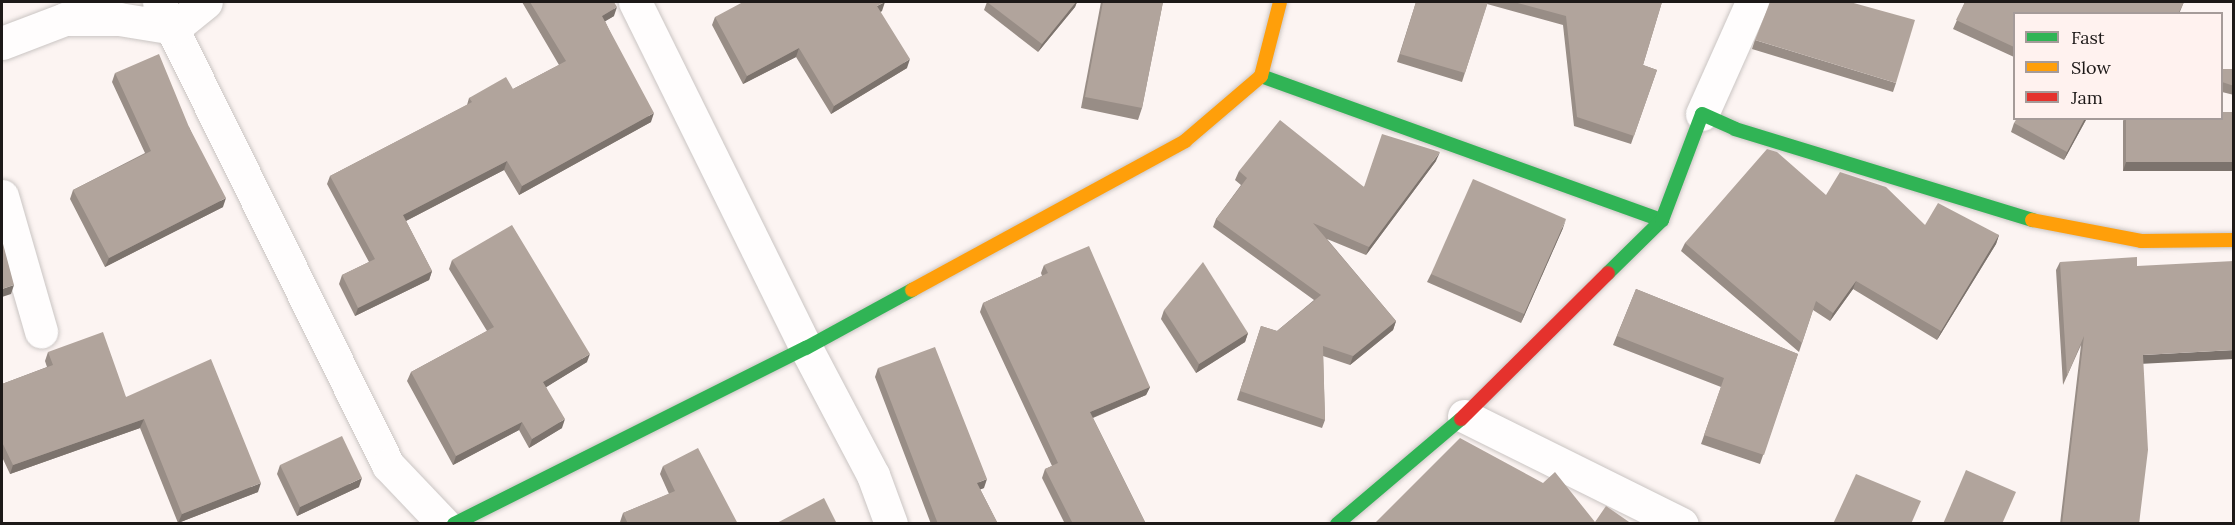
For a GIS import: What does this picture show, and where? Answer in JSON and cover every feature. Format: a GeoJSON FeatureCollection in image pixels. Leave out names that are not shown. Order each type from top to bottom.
{"type":"FeatureCollection","features":[{"type":"Feature","properties":{"kind":"street"},"geometry":{"type":"LineString","coordinates":[[2,43],[65,19],[119,19],[167,15],[206,2]]}},
{"type":"Feature","properties":{"kind":"street"},"geometry":{"type":"LineString","coordinates":[[635,2],[806,348],[873,475],[891,524]]}},
{"type":"Feature","properties":{"kind":"street"},"geometry":{"type":"LineString","coordinates":[[454,524],[806,348],[1185,141],[1261,76],[1280,2]]}},
{"type":"Feature","properties":{"kind":"street"},"geometry":{"type":"LineString","coordinates":[[1337,524],[1464,416],[1662,220],[1702,114],[1752,2]]}},
{"type":"Feature","properties":{"kind":"street"},"geometry":{"type":"LineString","coordinates":[[167,15],[388,465],[444,524]]}},
{"type":"Feature","properties":{"kind":"street"},"geometry":{"type":"LineString","coordinates":[[1261,76],[1662,220]]}},
{"type":"Feature","properties":{"kind":"street"},"geometry":{"type":"LineString","coordinates":[[1702,114],[1735,129],[2010,216],[2141,241],[2234,240]]}},
{"type":"Feature","properties":{"kind":"street"},"geometry":{"type":"LineString","coordinates":[[2,196],[41,331]]}},
{"type":"Feature","properties":{"kind":"street"},"geometry":{"type":"LineString","coordinates":[[1464,416],[1682,524]]}},
{"type":"Feature","properties":{"kind":"building"},"geometry":{"type":"Polygon","coordinates":[[[530,2],[614,2],[617,7],[602,16],[654,113],[522,186],[507,161],[403,215],[432,271],[358,308],[342,275],[375,259],[330,176],[472,102],[469,98],[506,77],[513,89],[566,61],[530,2]]]}},
{"type":"Feature","properties":{"kind":"building"},"geometry":{"type":"Polygon","coordinates":[[[743,2],[885,2],[877,6],[910,59],[834,106],[799,48],[747,76],[715,17],[743,2]]]}},
{"type":"Feature","properties":{"kind":"building"},"geometry":{"type":"Polygon","coordinates":[[[987,2],[1076,2],[1042,44],[987,2]]]}},
{"type":"Feature","properties":{"kind":"building"},"geometry":{"type":"Polygon","coordinates":[[[1103,2],[1163,2],[1142,108],[1085,97],[1103,2]]]}},
{"type":"Feature","properties":{"kind":"building"},"geometry":{"type":"Polygon","coordinates":[[[1416,2],[1488,2],[1465,73],[1400,54],[1416,2]]]}},
{"type":"Feature","properties":{"kind":"building"},"geometry":{"type":"Polygon","coordinates":[[[1514,2],[1662,2],[1643,65],[1657,70],[1634,136],[1577,117],[1566,16],[1514,2]]]}},
{"type":"Feature","properties":{"kind":"building"},"geometry":{"type":"Polygon","coordinates":[[[1770,2],[1850,2],[1915,20],[1896,83],[1755,40],[1770,2]]]}},
{"type":"Feature","properties":{"kind":"building"},"geometry":{"type":"Polygon","coordinates":[[[1965,2],[2184,2],[2179,12],[2013,12],[2013,47],[1956,20],[1965,2]]]}},
{"type":"Feature","properties":{"kind":"building"},"geometry":{"type":"Polygon","coordinates":[[[159,54],[189,127],[226,198],[109,258],[73,190],[151,151],[115,73],[159,54]]]}},
{"type":"Feature","properties":{"kind":"building"},"geometry":{"type":"Polygon","coordinates":[[[2223,69],[2234,69],[2234,86],[2223,82],[2223,69]]]}},
{"type":"Feature","properties":{"kind":"building"},"geometry":{"type":"Polygon","coordinates":[[[2223,112],[2234,112],[2234,162],[2126,162],[2126,120],[2223,120],[2223,112]]]}},
{"type":"Feature","properties":{"kind":"building"},"geometry":{"type":"Polygon","coordinates":[[[1280,120],[1364,187],[1382,134],[1440,152],[1369,247],[1313,223],[1396,321],[1353,356],[1323,346],[1325,420],[1240,391],[1261,326],[1277,331],[1321,295],[1216,219],[1247,178],[1239,171],[1280,120]]]}},
{"type":"Feature","properties":{"kind":"building"},"geometry":{"type":"Polygon","coordinates":[[[2016,120],[2084,120],[2067,152],[2014,123],[2016,120]]]}},
{"type":"Feature","properties":{"kind":"building"},"geometry":{"type":"Polygon","coordinates":[[[1767,149],[1777,152],[1826,195],[1840,172],[1886,187],[1925,225],[1938,203],[1999,235],[1941,331],[1856,281],[1833,313],[1816,301],[1802,343],[1685,243],[1767,149]]]}},
{"type":"Feature","properties":{"kind":"building"},"geometry":{"type":"Polygon","coordinates":[[[1473,179],[1566,219],[1524,314],[1431,274],[1473,179]]]}},
{"type":"Feature","properties":{"kind":"building"},"geometry":{"type":"Polygon","coordinates":[[[512,225],[590,354],[543,382],[565,419],[532,439],[522,422],[456,456],[411,372],[494,327],[452,260],[512,225]]]}},
{"type":"Feature","properties":{"kind":"building"},"geometry":{"type":"Polygon","coordinates":[[[2,240],[14,285],[2,289],[2,240]]]}},
{"type":"Feature","properties":{"kind":"building"},"geometry":{"type":"Polygon","coordinates":[[[1089,246],[1150,387],[1090,412],[1146,524],[1073,524],[1045,469],[1058,463],[983,303],[1048,273],[1044,265],[1089,246]]]}},
{"type":"Feature","properties":{"kind":"building"},"geometry":{"type":"Polygon","coordinates":[[[2137,257],[2137,266],[2234,261],[2234,350],[2143,355],[2148,450],[2139,524],[2062,524],[2084,336],[2067,376],[2060,262],[2137,257]]]}},
{"type":"Feature","properties":{"kind":"building"},"geometry":{"type":"Polygon","coordinates":[[[1203,262],[1248,333],[1199,364],[1164,310],[1203,262]]]}},
{"type":"Feature","properties":{"kind":"building"},"geometry":{"type":"Polygon","coordinates":[[[1636,289],[1798,354],[1764,455],[1704,435],[1724,378],[1617,336],[1636,289]]]}},
{"type":"Feature","properties":{"kind":"building"},"geometry":{"type":"Polygon","coordinates":[[[103,332],[126,397],[211,359],[261,483],[182,514],[144,419],[13,465],[2,442],[2,384],[53,365],[48,352],[103,332]]]}},
{"type":"Feature","properties":{"kind":"building"},"geometry":{"type":"Polygon","coordinates":[[[935,347],[987,479],[977,483],[998,524],[938,524],[878,368],[935,347]]]}},
{"type":"Feature","properties":{"kind":"building"},"geometry":{"type":"Polygon","coordinates":[[[342,436],[362,478],[300,507],[280,465],[342,436]]]}},
{"type":"Feature","properties":{"kind":"building"},"geometry":{"type":"Polygon","coordinates":[[[1460,438],[1543,483],[1555,472],[1595,522],[1606,506],[1632,524],[1374,524],[1460,438]]]}},
{"type":"Feature","properties":{"kind":"building"},"geometry":{"type":"Polygon","coordinates":[[[698,448],[738,524],[628,524],[623,513],[675,491],[663,466],[698,448]]]}},
{"type":"Feature","properties":{"kind":"building"},"geometry":{"type":"Polygon","coordinates":[[[1966,470],[2016,492],[2002,524],[1943,524],[1966,470]]]}},
{"type":"Feature","properties":{"kind":"building"},"geometry":{"type":"Polygon","coordinates":[[[1856,474],[1921,501],[1911,524],[1833,524],[1856,474]]]}},
{"type":"Feature","properties":{"kind":"building"},"geometry":{"type":"Polygon","coordinates":[[[824,498],[837,524],[775,524],[824,498]]]}},
{"type":"Feature","properties":{"kind":"traffic: fast"},"geometry":{"type":"LineString","coordinates":[[1261,76],[1662,220],[1608,273]]}},
{"type":"Feature","properties":{"kind":"traffic: fast"},"geometry":{"type":"LineString","coordinates":[[1662,220],[1702,114],[1735,129],[2032,220]]}},
{"type":"Feature","properties":{"kind":"traffic: fast"},"geometry":{"type":"LineString","coordinates":[[454,524],[806,348],[912,290]]}},
{"type":"Feature","properties":{"kind":"traffic: fast"},"geometry":{"type":"LineString","coordinates":[[1337,524],[1461,419]]}},
{"type":"Feature","properties":{"kind":"traffic: slow"},"geometry":{"type":"LineString","coordinates":[[912,290],[1185,141],[1261,76],[1280,2]]}},
{"type":"Feature","properties":{"kind":"traffic: slow"},"geometry":{"type":"LineString","coordinates":[[2032,220],[2141,241],[2234,240]]}},
{"type":"Feature","properties":{"kind":"traffic: jam"},"geometry":{"type":"LineString","coordinates":[[1461,419],[1608,273]]}}]}
